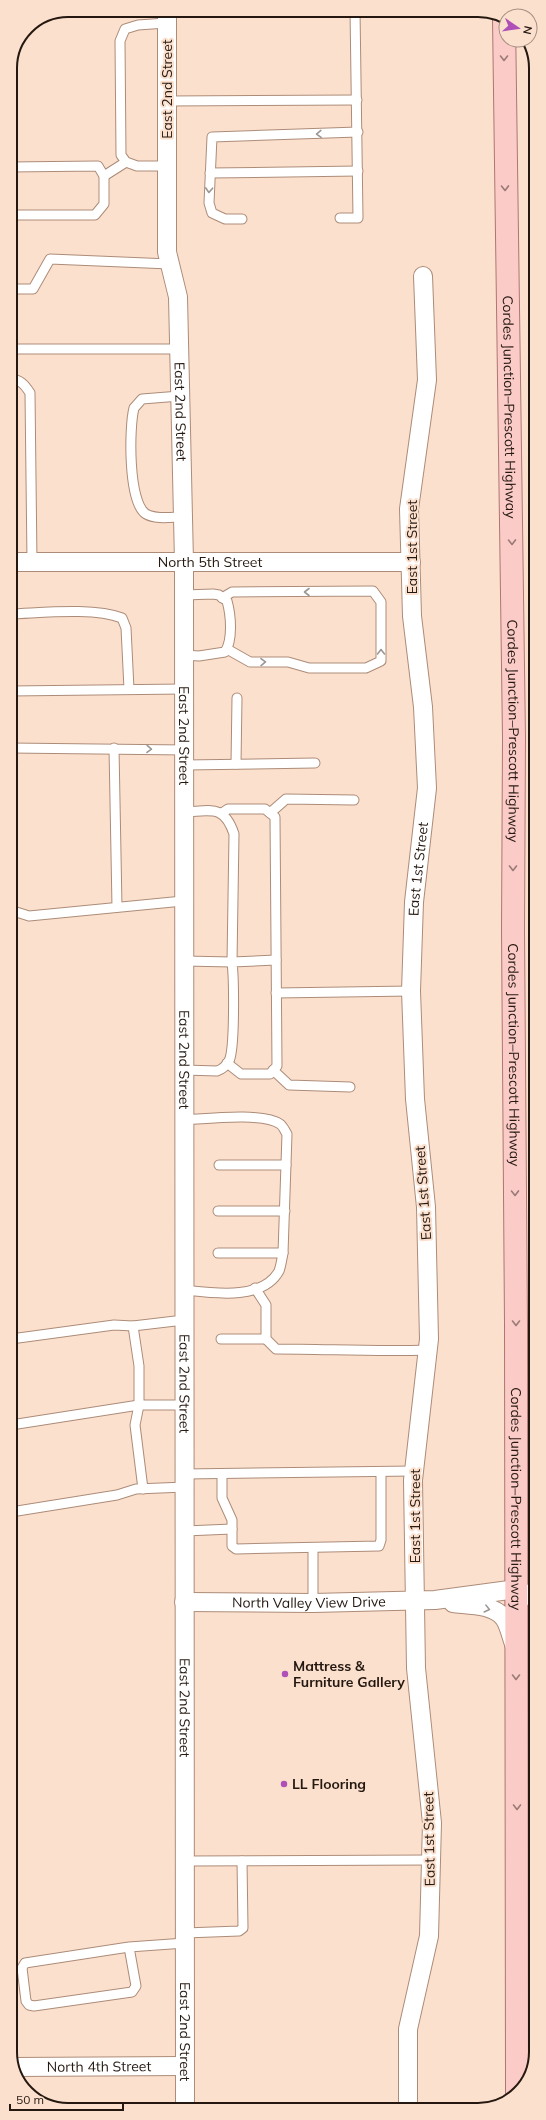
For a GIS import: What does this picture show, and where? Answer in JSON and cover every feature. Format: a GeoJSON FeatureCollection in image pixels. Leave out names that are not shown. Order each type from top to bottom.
{"type":"FeatureCollection","features":[{"type":"Feature","properties":{"kind":"main road","name":"Cordes Junction–Prescott Highway"},"geometry":{"type":"LineString","coordinates":[[504,48],[514,738],[513,938],[516,1324],[517,2084]]}},
{"type":"Feature","properties":{"kind":"street","name":"East 2nd Street"},"geometry":{"type":"LineString","coordinates":[[166,17],[167,252],[178,297],[184,562],[185,757],[183,901],[185,2103]]}},
{"type":"Feature","properties":{"kind":"street","name":"East 1st Street"},"geometry":{"type":"LineString","coordinates":[[408,2103],[408,2029],[429,1936],[432,1823],[416,1668],[413,1472],[428,1350],[426,1207],[415,1099],[411,991],[414,902],[427,788],[423,707],[412,616],[410,509],[427,380],[423,276]]}},
{"type":"Feature","properties":{"kind":"street","name":"North 5th Street"},"geometry":{"type":"LineString","coordinates":[[17,562],[411,562]]}},
{"type":"Feature","properties":{"kind":"street"},"geometry":{"type":"LineString","coordinates":[[516,1589],[529,1596]]}},
{"type":"Feature","properties":{"kind":"street","name":"North Valley View Drive"},"geometry":{"type":"LineString","coordinates":[[184,1602],[313,1603],[435,1600],[516,1589]]}},
{"type":"Feature","properties":{"kind":"street","name":"North Valley View Drive"},"geometry":{"type":"LineString","coordinates":[[435,1600],[490,1609],[498,1613],[504,1618],[516,1647]]}},
{"type":"Feature","properties":{"kind":"street","name":"North 4th Street"},"geometry":{"type":"LineString","coordinates":[[20,2067],[185,2066]]}},
{"type":"Feature","properties":{"kind":"lane"},"geometry":{"type":"LineString","coordinates":[[163,17],[125,29],[120,41],[120,138],[121,155],[126,162],[137,166],[167,166]]}},
{"type":"Feature","properties":{"kind":"lane"},"geometry":{"type":"LineString","coordinates":[[340,218],[358,218],[358,132],[355,17]]}},
{"type":"Feature","properties":{"kind":"lane"},"geometry":{"type":"LineString","coordinates":[[167,101],[357,100]]}},
{"type":"Feature","properties":{"kind":"lane"},"geometry":{"type":"LineString","coordinates":[[242,219],[225,219],[212,213],[209,204],[212,137],[358,132]]}},
{"type":"Feature","properties":{"kind":"lane"},"geometry":{"type":"LineString","coordinates":[[104,176],[126,162]]}},
{"type":"Feature","properties":{"kind":"lane"},"geometry":{"type":"LineString","coordinates":[[17,167],[98,166],[104,176],[104,204],[95,215],[17,215]]}},
{"type":"Feature","properties":{"kind":"lane"},"geometry":{"type":"LineString","coordinates":[[210,173],[358,172]]}},
{"type":"Feature","properties":{"kind":"lane"},"geometry":{"type":"LineString","coordinates":[[17,289],[33,289],[50,259],[170,264]]}},
{"type":"Feature","properties":{"kind":"lane"},"geometry":{"type":"LineString","coordinates":[[17,349],[179,349]]}},
{"type":"Feature","properties":{"kind":"lane"},"geometry":{"type":"LineString","coordinates":[[17,380],[24,384],[30,393],[32,562]]}},
{"type":"Feature","properties":{"kind":"lane"},"geometry":{"type":"LineString","coordinates":[[180,396],[142,399],[134,408],[132,481],[135,497],[141,509],[146,514],[153,517],[183,517]]}},
{"type":"Feature","properties":{"kind":"lane"},"geometry":{"type":"LineString","coordinates":[[222,598],[232,592],[373,592],[381,602],[381,661],[366,668],[309,668],[288,662],[250,662],[227,649]]}},
{"type":"Feature","properties":{"kind":"lane"},"geometry":{"type":"LineString","coordinates":[[184,595],[213,594],[226,601],[229,609],[229,646],[225,652],[219,654],[184,655]]}},
{"type":"Feature","properties":{"kind":"lane"},"geometry":{"type":"LineString","coordinates":[[17,614],[75,612],[112,614],[122,618],[126,628],[129,689]]}},
{"type":"Feature","properties":{"kind":"lane"},"geometry":{"type":"LineString","coordinates":[[17,691],[184,689]]}},
{"type":"Feature","properties":{"kind":"lane"},"geometry":{"type":"LineString","coordinates":[[236,764],[237,698]]}},
{"type":"Feature","properties":{"kind":"lane"},"geometry":{"type":"LineString","coordinates":[[17,748],[114,748],[236,764],[315,763]]}},
{"type":"Feature","properties":{"kind":"lane"},"geometry":{"type":"LineString","coordinates":[[114,748],[117,907]]}},
{"type":"Feature","properties":{"kind":"lane"},"geometry":{"type":"LineString","coordinates":[[270,813],[286,799],[354,800]]}},
{"type":"Feature","properties":{"kind":"lane"},"geometry":{"type":"LineString","coordinates":[[222,813],[228,809],[265,809],[275,817],[277,1066],[270,1074],[241,1074],[227,1063]]}},
{"type":"Feature","properties":{"kind":"lane"},"geometry":{"type":"LineString","coordinates":[[184,812],[217,811],[222,813],[229,820],[234,834],[231,1055],[222,1069],[217,1071],[184,1070]]}},
{"type":"Feature","properties":{"kind":"lane"},"geometry":{"type":"LineString","coordinates":[[17,912],[29,916],[183,901]]}},
{"type":"Feature","properties":{"kind":"lane"},"geometry":{"type":"LineString","coordinates":[[184,961],[232,962],[276,960]]}},
{"type":"Feature","properties":{"kind":"lane"},"geometry":{"type":"LineString","coordinates":[[276,993],[411,991]]}},
{"type":"Feature","properties":{"kind":"lane"},"geometry":{"type":"LineString","coordinates":[[273,1070],[289,1085],[350,1087]]}},
{"type":"Feature","properties":{"kind":"lane"},"geometry":{"type":"LineString","coordinates":[[184,1120],[255,1117],[271,1119],[280,1124],[287,1134],[283,1253],[279,1271],[269,1283],[243,1293],[184,1290]]}},
{"type":"Feature","properties":{"kind":"lane"},"geometry":{"type":"LineString","coordinates":[[219,1165],[286,1166]]}},
{"type":"Feature","properties":{"kind":"lane"},"geometry":{"type":"LineString","coordinates":[[218,1211],[284,1211]]}},
{"type":"Feature","properties":{"kind":"lane"},"geometry":{"type":"LineString","coordinates":[[218,1253],[283,1253]]}},
{"type":"Feature","properties":{"kind":"lane"},"geometry":{"type":"LineString","coordinates":[[255,1288],[266,1305],[266,1339],[276,1349],[352,1350],[374,1352],[428,1350]]}},
{"type":"Feature","properties":{"kind":"lane"},"geometry":{"type":"LineString","coordinates":[[17,1338],[114,1325],[133,1326],[184,1320]]}},
{"type":"Feature","properties":{"kind":"lane"},"geometry":{"type":"LineString","coordinates":[[133,1326],[139,1366],[139,1405],[135,1425],[143,1489]]}},
{"type":"Feature","properties":{"kind":"lane"},"geometry":{"type":"LineString","coordinates":[[220,1340],[266,1339]]}},
{"type":"Feature","properties":{"kind":"lane"},"geometry":{"type":"LineString","coordinates":[[17,1424],[139,1405],[184,1405]]}},
{"type":"Feature","properties":{"kind":"lane"},"geometry":{"type":"LineString","coordinates":[[222,1474],[222,1498],[231,1517],[232,1546],[236,1549],[376,1547],[381,1544],[381,1472]]}},
{"type":"Feature","properties":{"kind":"lane"},"geometry":{"type":"LineString","coordinates":[[17,1511],[117,1496],[136,1489],[143,1489],[222,1474],[413,1472]]}},
{"type":"Feature","properties":{"kind":"lane"},"geometry":{"type":"LineString","coordinates":[[185,1531],[232,1529]]}},
{"type":"Feature","properties":{"kind":"lane"},"geometry":{"type":"LineString","coordinates":[[313,1548],[313,1603]]}},
{"type":"Feature","properties":{"kind":"lane"},"geometry":{"type":"LineString","coordinates":[[185,1861],[431,1860]]}},
{"type":"Feature","properties":{"kind":"lane"},"geometry":{"type":"LineString","coordinates":[[129,1947],[136,1986],[132,1992],[34,2006],[29,2005],[26,2001],[22,1968],[25,1963],[185,1938],[239,1931],[243,1928],[242,1861]]}},
{"type":"Feature","properties":{"kind":"place","name":"Mattress & Furniture Gallery"},"geometry":{"type":"Point","coordinates":[285,1674]}},
{"type":"Feature","properties":{"kind":"place","name":"LL Flooring"},"geometry":{"type":"Point","coordinates":[284,1784]}}]}
